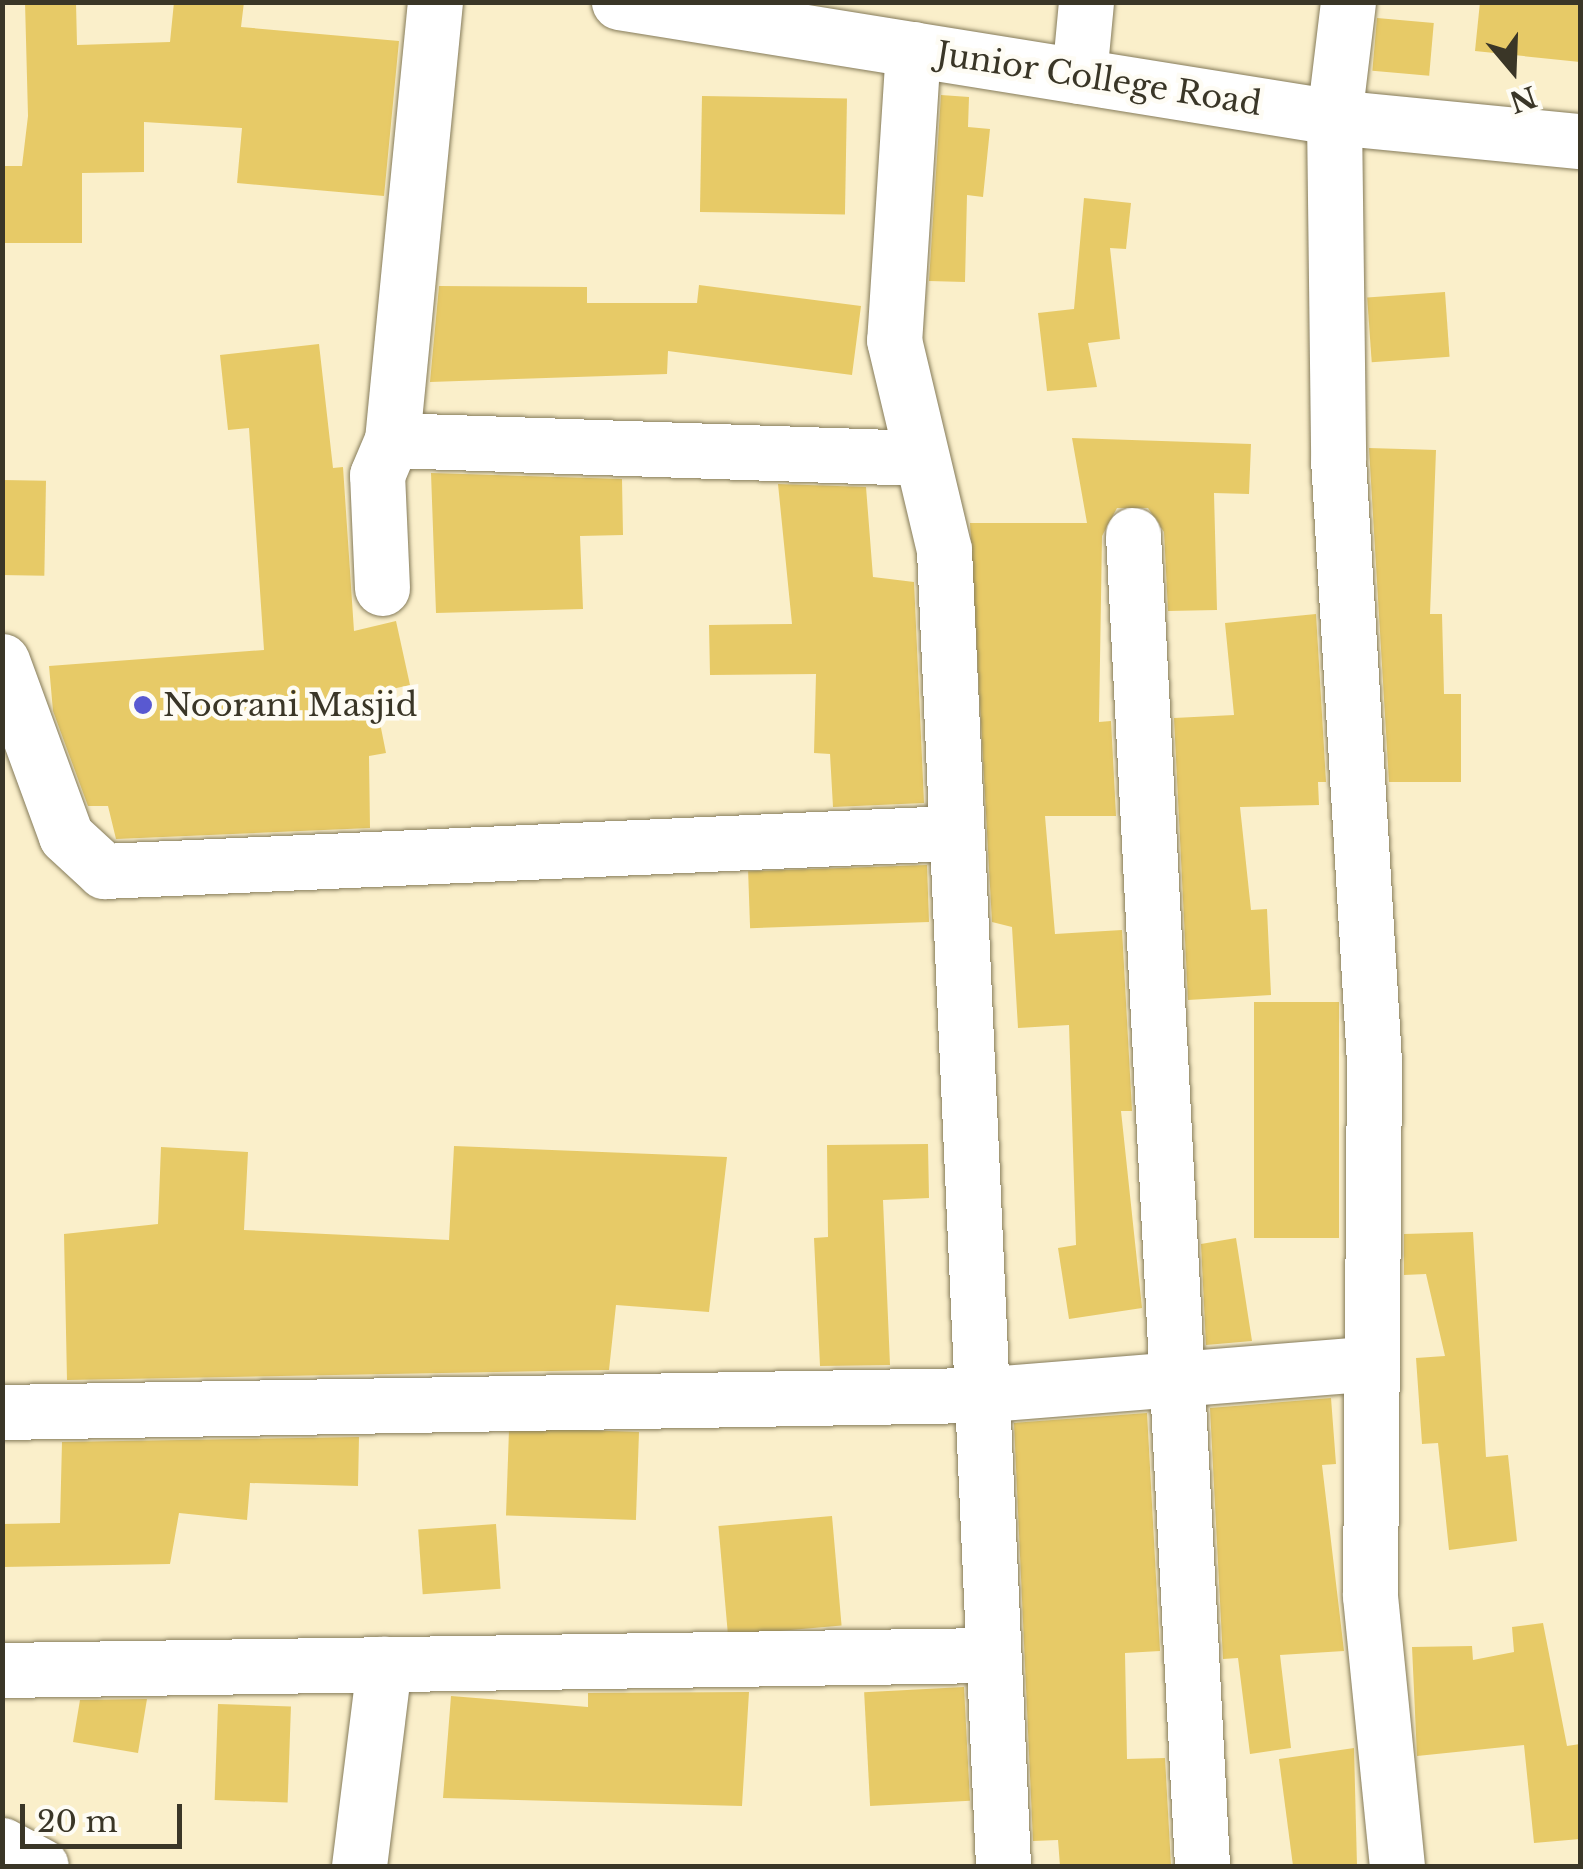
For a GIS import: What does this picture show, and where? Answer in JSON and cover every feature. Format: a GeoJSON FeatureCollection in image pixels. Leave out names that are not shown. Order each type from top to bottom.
{"type":"FeatureCollection","features":[{"type":"Feature","properties":{"kind":"street"},"geometry":{"type":"LineString","coordinates":[[382,588],[377,474],[392,440],[435,2]]}},
{"type":"Feature","properties":{"kind":"street","name":"Junior College Road"},"geometry":{"type":"LineString","coordinates":[[619,2],[1334,117],[1580,140]]}},
{"type":"Feature","properties":{"kind":"street"},"geometry":{"type":"LineString","coordinates":[[1079,76],[1086,2]]}},
{"type":"Feature","properties":{"kind":"street"},"geometry":{"type":"LineString","coordinates":[[1348,2],[1334,117],[1338,459],[1374,1061],[1370,1596],[1396,1866]]}},
{"type":"Feature","properties":{"kind":"street"},"geometry":{"type":"LineString","coordinates":[[913,50],[894,340],[944,550],[952,834],[1003,1866]]}},
{"type":"Feature","properties":{"kind":"street"},"geometry":{"type":"LineString","coordinates":[[392,440],[921,458]]}},
{"type":"Feature","properties":{"kind":"street"},"geometry":{"type":"LineString","coordinates":[[1132,536],[1202,1866]]}},
{"type":"Feature","properties":{"kind":"street"},"geometry":{"type":"LineString","coordinates":[[2,661],[66,836],[104,871],[952,834]]}},
{"type":"Feature","properties":{"kind":"street"},"geometry":{"type":"LineString","coordinates":[[2,1412],[978,1394],[1372,1363]]}},
{"type":"Feature","properties":{"kind":"street"},"geometry":{"type":"LineString","coordinates":[[2,1670],[992,1655]]}},
{"type":"Feature","properties":{"kind":"street"},"geometry":{"type":"LineString","coordinates":[[360,1866],[384,1664]]}},
{"type":"Feature","properties":{"kind":"street"},"geometry":{"type":"LineString","coordinates":[[2,1845],[41,1866]]}},
{"type":"Feature","properties":{"kind":"building"},"geometry":{"type":"Polygon","coordinates":[[[25,2],[76,2],[77,45],[170,42],[174,2],[244,2],[241,27],[399,41],[384,196],[237,183],[242,128],[144,122],[144,172],[82,173],[82,243],[2,243],[2,166],[22,166],[28,116],[25,2]]]}},
{"type":"Feature","properties":{"kind":"building"},"geometry":{"type":"Polygon","coordinates":[[[1480,2],[1580,2],[1580,62],[1475,51],[1480,2]]]}},
{"type":"Feature","properties":{"kind":"building"},"geometry":{"type":"Polygon","coordinates":[[[1377,18],[1434,23],[1429,76],[1372,71],[1377,18]]]}},
{"type":"Feature","properties":{"kind":"building"},"geometry":{"type":"Polygon","coordinates":[[[941,95],[969,97],[968,127],[990,129],[983,197],[967,195],[965,282],[929,281],[941,95]]]}},
{"type":"Feature","properties":{"kind":"building"},"geometry":{"type":"Polygon","coordinates":[[[702,96],[847,99],[845,215],[700,212],[702,96]]]}},
{"type":"Feature","properties":{"kind":"building"},"geometry":{"type":"Polygon","coordinates":[[[1084,198],[1131,203],[1126,249],[1110,248],[1120,339],[1088,343],[1097,387],[1047,391],[1038,313],[1074,309],[1084,198]]]}},
{"type":"Feature","properties":{"kind":"building"},"geometry":{"type":"Polygon","coordinates":[[[699,285],[861,306],[852,375],[668,351],[667,374],[430,382],[439,286],[587,287],[587,303],[697,303],[699,285]]]}},
{"type":"Feature","properties":{"kind":"building"},"geometry":{"type":"Polygon","coordinates":[[[1445,292],[1450,357],[1372,362],[1367,297],[1445,292]]]}},
{"type":"Feature","properties":{"kind":"building"},"geometry":{"type":"Polygon","coordinates":[[[319,344],[333,468],[343,467],[354,631],[396,621],[410,685],[374,693],[386,753],[369,756],[370,828],[116,839],[108,806],[88,806],[53,711],[49,666],[264,650],[249,428],[228,430],[220,355],[319,344]]]}},
{"type":"Feature","properties":{"kind":"building"},"geometry":{"type":"Polygon","coordinates":[[[1072,438],[1251,444],[1249,494],[1214,493],[1217,610],[1168,611],[1164,532],[1148,508],[1117,508],[1102,536],[1099,722],[1111,721],[1116,816],[1045,816],[1055,934],[1122,930],[1132,1111],[1121,1111],[1142,1308],[1069,1319],[1058,1248],[1076,1245],[1069,1025],[1018,1028],[1012,927],[992,922],[970,523],[1087,523],[1072,438]]]}},
{"type":"Feature","properties":{"kind":"building"},"geometry":{"type":"Polygon","coordinates":[[[1369,448],[1436,450],[1430,614],[1442,614],[1444,694],[1461,694],[1461,782],[1389,782],[1369,448]]]}},
{"type":"Feature","properties":{"kind":"building"},"geometry":{"type":"Polygon","coordinates":[[[431,473],[622,479],[623,535],[580,536],[583,609],[436,613],[431,473]]]}},
{"type":"Feature","properties":{"kind":"building"},"geometry":{"type":"Polygon","coordinates":[[[2,480],[46,481],[44,576],[2,575],[2,480]]]}},
{"type":"Feature","properties":{"kind":"building"},"geometry":{"type":"Polygon","coordinates":[[[778,484],[866,487],[873,577],[914,582],[924,803],[833,807],[830,754],[814,753],[816,674],[710,675],[709,625],[792,624],[778,484]]]}},
{"type":"Feature","properties":{"kind":"building"},"geometry":{"type":"Polygon","coordinates":[[[1316,614],[1326,782],[1318,782],[1319,805],[1240,807],[1251,910],[1267,909],[1271,995],[1188,1000],[1174,718],[1234,715],[1225,623],[1316,614]]]}},
{"type":"Feature","properties":{"kind":"building"},"geometry":{"type":"Polygon","coordinates":[[[927,865],[929,922],[750,928],[748,871],[927,865]]]}},
{"type":"Feature","properties":{"kind":"building"},"geometry":{"type":"Polygon","coordinates":[[[1254,1002],[1339,1002],[1339,1238],[1254,1238],[1254,1002]]]}},
{"type":"Feature","properties":{"kind":"building"},"geometry":{"type":"Polygon","coordinates":[[[928,1144],[929,1198],[883,1200],[890,1365],[820,1366],[814,1238],[828,1237],[827,1145],[928,1144]]]}},
{"type":"Feature","properties":{"kind":"building"},"geometry":{"type":"Polygon","coordinates":[[[454,1146],[727,1157],[709,1312],[616,1305],[609,1370],[67,1380],[64,1234],[158,1224],[161,1147],[248,1152],[244,1230],[449,1240],[454,1146]]]}},
{"type":"Feature","properties":{"kind":"building"},"geometry":{"type":"Polygon","coordinates":[[[1473,1232],[1486,1457],[1508,1455],[1517,1541],[1449,1550],[1438,1443],[1422,1444],[1416,1358],[1445,1356],[1426,1274],[1404,1275],[1404,1234],[1473,1232]]]}},
{"type":"Feature","properties":{"kind":"building"},"geometry":{"type":"Polygon","coordinates":[[[1236,1238],[1252,1341],[1206,1345],[1201,1244],[1236,1238]]]}},
{"type":"Feature","properties":{"kind":"building"},"geometry":{"type":"Polygon","coordinates":[[[1331,1398],[1336,1464],[1322,1465],[1344,1651],[1280,1655],[1291,1748],[1250,1754],[1238,1658],[1223,1659],[1210,1408],[1331,1398]]]}},
{"type":"Feature","properties":{"kind":"building"},"geometry":{"type":"Polygon","coordinates":[[[1147,1413],[1160,1651],[1125,1653],[1127,1759],[1165,1758],[1171,1866],[1060,1866],[1058,1840],[1033,1841],[1014,1423],[1147,1413]]]}},
{"type":"Feature","properties":{"kind":"building"},"geometry":{"type":"Polygon","coordinates":[[[509,1427],[639,1432],[636,1520],[506,1515],[509,1427]]]}},
{"type":"Feature","properties":{"kind":"building"},"geometry":{"type":"Polygon","coordinates":[[[359,1437],[358,1486],[250,1483],[247,1520],[179,1513],[170,1564],[2,1567],[2,1524],[60,1523],[62,1442],[359,1437]]]}},
{"type":"Feature","properties":{"kind":"building"},"geometry":{"type":"Polygon","coordinates":[[[832,1516],[842,1626],[728,1636],[718,1526],[832,1516]]]}},
{"type":"Feature","properties":{"kind":"building"},"geometry":{"type":"Polygon","coordinates":[[[496,1524],[501,1589],[423,1594],[418,1529],[496,1524]]]}},
{"type":"Feature","properties":{"kind":"building"},"geometry":{"type":"Polygon","coordinates":[[[1543,1623],[1567,1746],[1580,1744],[1580,1839],[1534,1843],[1524,1745],[1417,1756],[1412,1647],[1472,1646],[1473,1660],[1514,1652],[1512,1627],[1543,1623]]]}},
{"type":"Feature","properties":{"kind":"building"},"geometry":{"type":"Polygon","coordinates":[[[964,1687],[970,1801],[870,1806],[864,1692],[964,1687]]]}},
{"type":"Feature","properties":{"kind":"building"},"geometry":{"type":"Polygon","coordinates":[[[749,1692],[742,1806],[443,1798],[451,1696],[588,1707],[588,1693],[749,1692]]]}},
{"type":"Feature","properties":{"kind":"building"},"geometry":{"type":"Polygon","coordinates":[[[147,1699],[138,1753],[73,1742],[80,1700],[147,1699]]]}},
{"type":"Feature","properties":{"kind":"building"},"geometry":{"type":"Polygon","coordinates":[[[218,1704],[291,1707],[288,1802],[215,1800],[218,1704]]]}},
{"type":"Feature","properties":{"kind":"building"},"geometry":{"type":"Polygon","coordinates":[[[1354,1748],[1357,1866],[1293,1866],[1279,1759],[1354,1748]]]}},
{"type":"Feature","properties":{"kind":"place","name":"Noorani Masjid"},"geometry":{"type":"Point","coordinates":[143,705]}}]}
